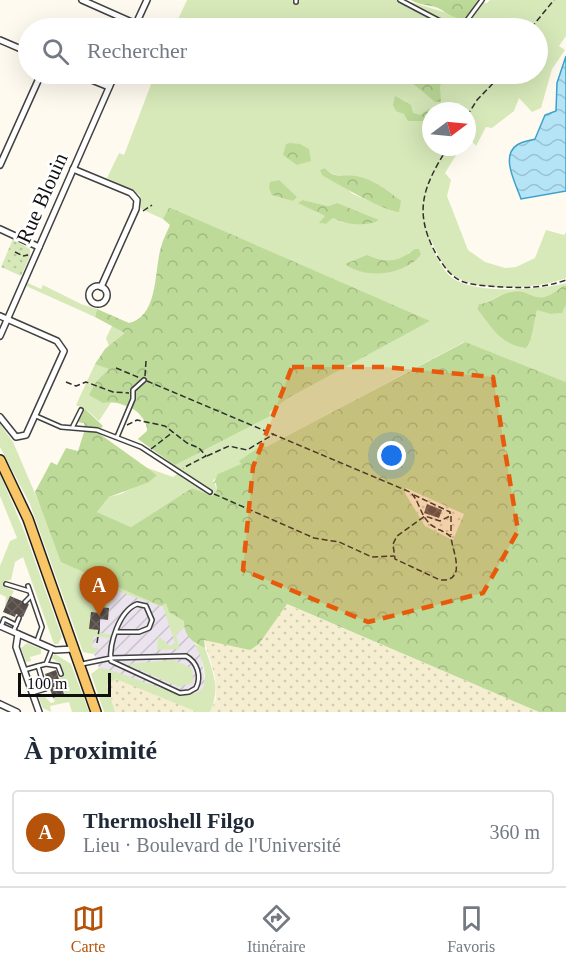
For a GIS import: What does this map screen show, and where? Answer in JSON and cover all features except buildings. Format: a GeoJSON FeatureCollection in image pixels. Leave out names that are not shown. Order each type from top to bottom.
{"type":"FeatureCollection","features":[{"type":"Feature","properties":{"kind":"main road"},"geometry":{"type":"LineString","coordinates":[[0,460],[24,509],[96,712]]}},
{"type":"Feature","properties":{"kind":"street"},"geometry":{"type":"LineString","coordinates":[[82,0],[119,18]]}},
{"type":"Feature","properties":{"kind":"street"},"geometry":{"type":"LineString","coordinates":[[139,18],[147,0]]}},
{"type":"Feature","properties":{"kind":"street"},"geometry":{"type":"LineString","coordinates":[[0,40],[18,48]]}},
{"type":"Feature","properties":{"kind":"street"},"geometry":{"type":"LineString","coordinates":[[0,165],[36,84]]}},
{"type":"Feature","properties":{"kind":"street"},"geometry":{"type":"LineString","coordinates":[[102,84],[109,87]]}},
{"type":"Feature","properties":{"kind":"street","name":"Rue Blouin"},"geometry":{"type":"LineString","coordinates":[[0,336],[110,84]]}},
{"type":"Feature","properties":{"kind":"street"},"geometry":{"type":"LineString","coordinates":[[74,168],[131,193],[137,200],[136,209],[101,286]]}},
{"type":"Feature","properties":{"kind":"street"},"geometry":{"type":"LineString","coordinates":[[0,229],[39,246]]}},
{"type":"Feature","properties":{"kind":"street"},"geometry":{"type":"LineString","coordinates":[[0,316],[57,341],[63,348],[62,356],[28,432],[21,438],[14,435],[0,417]]}},
{"type":"Feature","properties":{"kind":"street"},"geometry":{"type":"LineString","coordinates":[[0,627],[52,649],[62,651],[74,649]]}},
{"type":"Feature","properties":{"kind":"street"},"geometry":{"type":"LineString","coordinates":[[15,633],[16,645],[39,712]]}},
{"type":"Feature","properties":{"kind":"street"},"geometry":{"type":"LineString","coordinates":[[0,704],[17,712]]}},
{"type":"Feature","properties":{"kind":"lane"},"geometry":{"type":"LineString","coordinates":[[400,0],[439,18]]}},
{"type":"Feature","properties":{"kind":"lane"},"geometry":{"type":"LineString","coordinates":[[469,18],[482,0]]}},
{"type":"Feature","properties":{"kind":"lane"},"geometry":{"type":"LineString","coordinates":[[117,437],[133,399],[132,392],[144,380]]}},
{"type":"Feature","properties":{"kind":"lane"},"geometry":{"type":"LineString","coordinates":[[73,426],[81,410]]}},
{"type":"Feature","properties":{"kind":"lane"},"geometry":{"type":"LineString","coordinates":[[36,416],[59,426],[93,429],[117,437],[148,451],[210,492]]}},
{"type":"Feature","properties":{"kind":"lane"},"geometry":{"type":"LineString","coordinates":[[6,584],[30,594]]}},
{"type":"Feature","properties":{"kind":"lane"},"geometry":{"type":"LineString","coordinates":[[28,586],[42,627],[36,642]]}},
{"type":"Feature","properties":{"kind":"lane"},"geometry":{"type":"LineString","coordinates":[[25,602],[30,594]]}},
{"type":"Feature","properties":{"kind":"lane"},"geometry":{"type":"LineString","coordinates":[[80,665],[111,658],[186,656],[196,666],[198,682],[193,691],[180,693],[113,664],[111,658],[112,644],[124,613],[132,605],[142,604],[150,610],[152,620],[147,630],[117,632]]}},
{"type":"Feature","properties":{"kind":"lane"},"geometry":{"type":"LineString","coordinates":[[8,621],[10,615]]}},
{"type":"Feature","properties":{"kind":"lane"},"geometry":{"type":"LineString","coordinates":[[15,633],[19,618]]}},
{"type":"Feature","properties":{"kind":"lane"},"geometry":{"type":"LineString","coordinates":[[0,627],[4,619],[16,625]]}},
{"type":"Feature","properties":{"kind":"lane"},"geometry":{"type":"LineString","coordinates":[[46,664],[52,649]]}},
{"type":"Feature","properties":{"kind":"lane"},"geometry":{"type":"LineString","coordinates":[[24,670],[46,664],[58,666],[61,675]]}},
{"type":"Feature","properties":{"kind":"lane"},"geometry":{"type":"LineString","coordinates":[[33,693],[45,689],[38,666]]}},
{"type":"Feature","properties":{"kind":"path"},"geometry":{"type":"LineString","coordinates":[[539,18],[554,0]]}},
{"type":"Feature","properties":{"kind":"path"},"geometry":{"type":"LineString","coordinates":[[476,102],[492,84]]}},
{"type":"Feature","properties":{"kind":"path"},"geometry":{"type":"LineString","coordinates":[[443,156],[430,178],[422,216],[426,234],[447,270],[457,279],[478,285],[535,288],[566,280]]}},
{"type":"Feature","properties":{"kind":"path"},"geometry":{"type":"LineString","coordinates":[[141,212],[152,205]]}},
{"type":"Feature","properties":{"kind":"path"},"geometry":{"type":"LineString","coordinates":[[15,252],[23,256],[27,254],[34,257]]}},
{"type":"Feature","properties":{"kind":"path"},"geometry":{"type":"LineString","coordinates":[[144,380],[146,361]]}},
{"type":"Feature","properties":{"kind":"path"},"geometry":{"type":"LineString","coordinates":[[116,368],[274,434],[450,512],[453,524],[452,549],[458,558],[456,573],[447,580],[398,562],[394,556],[393,544],[396,536],[424,516]]}},
{"type":"Feature","properties":{"kind":"path"},"geometry":{"type":"LineString","coordinates":[[66,382],[76,386],[86,382],[117,393],[132,392]]}},
{"type":"Feature","properties":{"kind":"path"},"geometry":{"type":"LineString","coordinates":[[121,428],[137,420],[165,426],[187,443],[199,448],[206,456]]}},
{"type":"Feature","properties":{"kind":"path"},"geometry":{"type":"LineString","coordinates":[[148,451],[174,431]]}},
{"type":"Feature","properties":{"kind":"path"},"geometry":{"type":"LineString","coordinates":[[177,471],[229,446],[247,450],[274,434]]}},
{"type":"Feature","properties":{"kind":"path"},"geometry":{"type":"LineString","coordinates":[[210,492],[314,538],[339,542],[372,557],[394,556]]}},
{"type":"Feature","properties":{"kind":"path"},"geometry":{"type":"LineString","coordinates":[[412,494],[424,516],[433,526],[451,536]]}},
{"type":"Feature","properties":{"kind":"path"},"geometry":{"type":"LineString","coordinates":[[421,510],[426,508]]}},
{"type":"Feature","properties":{"kind":"path"},"geometry":{"type":"LineString","coordinates":[[424,516],[440,521],[450,516]]}},
{"type":"Feature","properties":{"kind":"path"},"geometry":{"type":"LineString","coordinates":[[97,643],[99,630]]}},
{"type":"Feature","properties":{"kind":"highlighted area"},"geometry":{"type":"Polygon","coordinates":[[[292,367],[385,367],[493,377],[518,531],[483,593],[368,622],[243,570],[253,467],[292,367]]]}},
{"type":"Feature","properties":{"kind":"shaded area"},"geometry":{"type":"Polygon","coordinates":[[[406,488],[464,513],[453,540],[425,526],[405,493],[406,488]]]}},
{"type":"Feature","properties":{"kind":"shaded area"},"geometry":{"type":"Polygon","coordinates":[[[61,562],[161,606],[184,621],[184,627],[201,654],[205,683],[202,691],[189,698],[178,698],[99,668],[61,562]]]}},
{"type":"Feature","properties":{"kind":"shaded area"},"geometry":{"type":"Polygon","coordinates":[[[286,604],[539,712],[210,712],[216,699],[215,676],[204,640],[259,644],[286,604]]]}},
{"type":"Feature","properties":{"kind":"shaded area"},"geometry":{"type":"Polygon","coordinates":[[[116,679],[197,712],[115,712],[107,684],[116,679]]]}},
{"type":"Feature","properties":{"kind":"green space"},"geometry":{"type":"Polygon","coordinates":[[[187,0],[292,0],[294,4],[299,0],[396,0],[432,18],[179,18],[187,0]]]}},
{"type":"Feature","properties":{"kind":"green space"},"geometry":{"type":"Polygon","coordinates":[[[404,0],[464,18],[439,18],[404,0]]]}},
{"type":"Feature","properties":{"kind":"green space"},"geometry":{"type":"Polygon","coordinates":[[[411,0],[478,0],[468,18],[455,17],[437,8],[411,0]]]}},
{"type":"Feature","properties":{"kind":"green space"},"geometry":{"type":"Polygon","coordinates":[[[490,0],[566,0],[566,36],[559,46],[565,50],[552,69],[548,83],[548,18],[472,18],[482,3],[490,0]]]}},
{"type":"Feature","properties":{"kind":"green space"},"geometry":{"type":"Polygon","coordinates":[[[151,84],[548,84],[541,108],[532,112],[519,98],[514,111],[492,128],[486,127],[476,146],[476,102],[422,102],[422,156],[455,156],[445,173],[451,180],[447,196],[468,250],[485,262],[505,268],[516,267],[535,258],[546,230],[564,235],[566,232],[566,278],[525,287],[493,287],[464,281],[449,272],[431,240],[429,241],[444,269],[461,283],[490,289],[524,289],[566,283],[566,286],[546,298],[509,292],[479,304],[477,309],[482,315],[531,339],[537,309],[551,314],[561,313],[566,305],[566,382],[464,342],[240,461],[241,464],[213,480],[217,490],[211,496],[192,488],[131,527],[97,512],[109,497],[121,494],[157,475],[145,467],[173,477],[181,471],[138,439],[147,431],[148,426],[136,410],[112,401],[99,421],[88,411],[76,405],[95,364],[109,346],[106,338],[113,324],[125,332],[430,322],[171,208],[163,219],[141,209],[140,195],[107,178],[119,153],[124,155],[151,84]],[[325,168],[321,170],[353,194],[395,212],[365,180],[334,174],[325,168]],[[303,200],[318,213],[326,216],[320,223],[326,224],[333,218],[341,222],[365,224],[368,221],[337,203],[328,206],[303,200]],[[410,252],[403,259],[382,262],[378,271],[401,269],[417,260],[421,255],[410,252]]]}},
{"type":"Feature","properties":{"kind":"green space"},"geometry":{"type":"Polygon","coordinates":[[[413,84],[441,84],[441,102],[435,102],[413,84]]]}},
{"type":"Feature","properties":{"kind":"green space"},"geometry":{"type":"Polygon","coordinates":[[[395,96],[411,105],[413,113],[422,114],[422,121],[408,121],[404,114],[396,111],[393,105],[395,96]]]}},
{"type":"Feature","properties":{"kind":"green space"},"geometry":{"type":"Polygon","coordinates":[[[286,144],[300,144],[309,149],[311,161],[297,165],[283,155],[286,144]]]}},
{"type":"Feature","properties":{"kind":"green space"},"geometry":{"type":"Polygon","coordinates":[[[325,168],[336,175],[367,179],[391,193],[401,201],[399,212],[373,203],[322,175],[320,170],[325,168]]]}},
{"type":"Feature","properties":{"kind":"green space"},"geometry":{"type":"Polygon","coordinates":[[[279,180],[297,197],[293,201],[272,195],[269,188],[270,182],[279,180]]]}},
{"type":"Feature","properties":{"kind":"green space"},"geometry":{"type":"Polygon","coordinates":[[[303,200],[328,206],[337,203],[379,220],[369,224],[357,224],[333,218],[326,224],[319,223],[325,216],[298,203],[303,200]]]}},
{"type":"Feature","properties":{"kind":"green space"},"geometry":{"type":"Polygon","coordinates":[[[169,208],[430,321],[288,398],[269,412],[270,416],[175,465],[138,439],[147,431],[146,424],[138,412],[117,403],[103,403],[89,395],[96,382],[109,369],[95,364],[105,349],[125,333],[95,317],[97,309],[129,323],[139,319],[146,311],[154,291],[161,247],[170,225],[163,219],[169,208]]]}},
{"type":"Feature","properties":{"kind":"green space"},"geometry":{"type":"Polygon","coordinates":[[[13,239],[30,249],[30,256],[21,276],[1,267],[13,239]]]}},
{"type":"Feature","properties":{"kind":"green space"},"geometry":{"type":"Polygon","coordinates":[[[419,249],[421,255],[414,262],[395,271],[363,272],[345,264],[367,255],[381,260],[398,259],[419,249]]]}},
{"type":"Feature","properties":{"kind":"green space"},"geometry":{"type":"Polygon","coordinates":[[[28,283],[41,289],[43,285],[81,304],[97,309],[95,317],[26,286],[28,283]]]}},
{"type":"Feature","properties":{"kind":"green space"},"geometry":{"type":"Polygon","coordinates":[[[566,286],[566,305],[562,313],[551,314],[537,310],[531,339],[526,348],[503,339],[477,309],[479,304],[510,292],[524,292],[539,298],[566,286]]]}},
{"type":"Feature","properties":{"kind":"green space"},"geometry":{"type":"Polygon","coordinates":[[[465,342],[566,382],[566,712],[539,712],[287,604],[259,644],[250,650],[204,640],[205,648],[190,638],[185,630],[184,621],[169,612],[166,603],[161,606],[61,562],[35,492],[51,462],[57,465],[66,448],[78,451],[85,429],[84,423],[78,422],[85,409],[103,426],[97,432],[157,475],[149,482],[109,497],[97,512],[131,527],[192,488],[212,496],[217,490],[216,483],[213,484],[218,474],[241,464],[239,461],[262,445],[266,447],[465,342]],[[406,488],[405,493],[425,526],[453,540],[464,514],[406,488]]]}},
{"type":"Feature","properties":{"kind":"green space"},"geometry":{"type":"Polygon","coordinates":[[[0,424],[13,442],[46,519],[163,603],[166,602],[184,621],[184,627],[176,635],[180,649],[157,650],[158,636],[170,646],[175,643],[163,607],[112,589],[94,579],[90,586],[99,592],[96,598],[111,599],[107,608],[100,607],[100,613],[91,612],[98,632],[111,635],[110,638],[94,636],[92,647],[99,649],[93,654],[83,652],[30,504],[0,447],[0,424]]]}},
{"type":"Feature","properties":{"kind":"green space"},"geometry":{"type":"Polygon","coordinates":[[[0,474],[25,533],[62,637],[58,644],[54,644],[23,557],[15,562],[11,580],[5,581],[3,586],[14,591],[5,608],[6,597],[0,594],[0,566],[10,541],[17,538],[0,496],[0,474]]]}},
{"type":"Feature","properties":{"kind":"green space"},"geometry":{"type":"Polygon","coordinates":[[[27,643],[41,649],[41,654],[30,657],[31,661],[26,662],[21,648],[27,643]]]}},
{"type":"Feature","properties":{"kind":"green space"},"geometry":{"type":"Polygon","coordinates":[[[194,644],[205,648],[213,673],[215,696],[210,712],[197,712],[116,679],[107,685],[115,712],[104,712],[91,674],[99,668],[173,691],[187,694],[198,692],[204,685],[205,674],[194,644]]]}},
{"type":"Feature","properties":{"kind":"green space"},"geometry":{"type":"Polygon","coordinates":[[[55,654],[71,664],[89,712],[72,712],[69,702],[50,706],[51,712],[43,708],[38,696],[41,693],[51,703],[55,702],[53,698],[64,694],[59,678],[64,676],[60,663],[51,658],[55,654]]]}},
{"type":"Feature","properties":{"kind":"green space"},"geometry":{"type":"Polygon","coordinates":[[[173,660],[191,668],[194,679],[192,683],[179,687],[127,664],[173,660]]]}},
{"type":"Feature","properties":{"kind":"water"},"geometry":{"type":"Polygon","coordinates":[[[566,56],[566,191],[521,199],[509,163],[510,156],[517,145],[535,139],[545,115],[556,111],[557,83],[566,56]]]}},
{"type":"Feature","properties":{"kind":"place","name":"Thermoshell Filgo"},"geometry":{"type":"Point","coordinates":[99,616]}}]}
